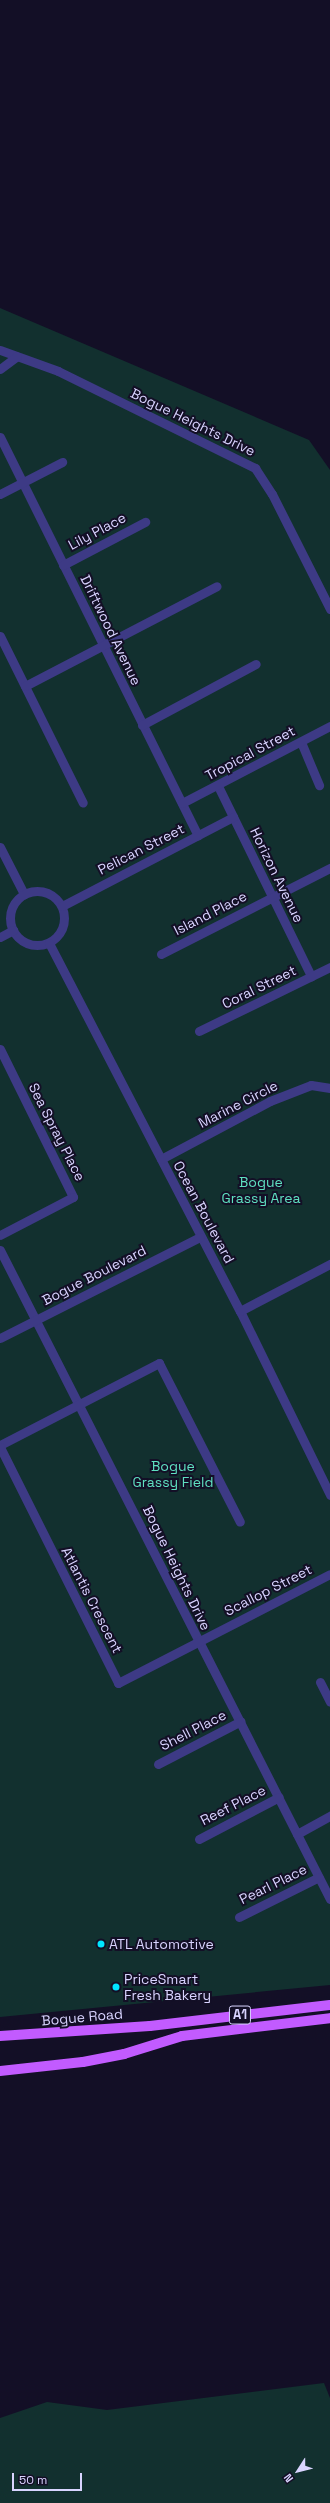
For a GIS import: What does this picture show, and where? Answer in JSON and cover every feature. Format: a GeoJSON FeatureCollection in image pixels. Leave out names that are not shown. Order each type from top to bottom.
{"type":"FeatureCollection","features":[{"type":"Feature","properties":{"kind":"main road","name":"Bogue Road"},"geometry":{"type":"LineString","coordinates":[[2,2037],[150,2026],[330,2005]]}},
{"type":"Feature","properties":{"kind":"main road","name":"A1"},"geometry":{"type":"LineString","coordinates":[[0,2071],[124,2054],[182,2036],[330,2018]]}},
{"type":"Feature","properties":{"kind":"street","name":"Bogue Heights Drive"},"geometry":{"type":"LineString","coordinates":[[0,350],[58,371],[255,468],[272,494],[330,610]]}},
{"type":"Feature","properties":{"kind":"street"},"geometry":{"type":"LineString","coordinates":[[0,369],[17,356]]}},
{"type":"Feature","properties":{"kind":"street","name":"Driftwood Avenue"},"geometry":{"type":"LineString","coordinates":[[0,437],[198,835]]}},
{"type":"Feature","properties":{"kind":"street"},"geometry":{"type":"LineString","coordinates":[[0,494],[62,462]]}},
{"type":"Feature","properties":{"kind":"street","name":"Lily Place"},"geometry":{"type":"LineString","coordinates":[[63,565],[145,522]]}},
{"type":"Feature","properties":{"kind":"street"},"geometry":{"type":"LineString","coordinates":[[25,686],[217,586]]}},
{"type":"Feature","properties":{"kind":"street"},"geometry":{"type":"LineString","coordinates":[[0,636],[83,803]]}},
{"type":"Feature","properties":{"kind":"street"},"geometry":{"type":"LineString","coordinates":[[142,724],[256,664]]}},
{"type":"Feature","properties":{"kind":"street","name":"Tropical Street"},"geometry":{"type":"LineString","coordinates":[[182,803],[218,786],[330,726]]}},
{"type":"Feature","properties":{"kind":"street"},"geometry":{"type":"LineString","coordinates":[[300,742],[319,785]]}},
{"type":"Feature","properties":{"kind":"street","name":"Horizon Avenue"},"geometry":{"type":"LineString","coordinates":[[218,786],[311,976]]}},
{"type":"Feature","properties":{"kind":"street","name":"Pelican Street"},"geometry":{"type":"LineString","coordinates":[[62,906],[233,817]]}},
{"type":"Feature","properties":{"kind":"street"},"geometry":{"type":"LineString","coordinates":[[0,847],[24,894]]}},
{"type":"Feature","properties":{"kind":"street","name":"Island Place"},"geometry":{"type":"LineString","coordinates":[[161,954],[330,868]]}},
{"type":"Feature","properties":{"kind":"street"},"geometry":{"type":"LineString","coordinates":[[41,891],[53,896],[62,906],[64,923],[62,931],[49,942],[33,945],[18,937],[13,930],[11,923],[13,906],[24,894],[41,891]]}},
{"type":"Feature","properties":{"kind":"street"},"geometry":{"type":"LineString","coordinates":[[0,937],[13,930]]}},
{"type":"Feature","properties":{"kind":"street","name":"Ocean Boulevard"},"geometry":{"type":"LineString","coordinates":[[49,942],[200,1237],[240,1311],[330,1496]]}},
{"type":"Feature","properties":{"kind":"street","name":"Coral Street"},"geometry":{"type":"LineString","coordinates":[[199,1031],[330,967]]}},
{"type":"Feature","properties":{"kind":"street","name":"Sea Spray Place"},"geometry":{"type":"LineString","coordinates":[[0,1049],[73,1197],[0,1235]]}},
{"type":"Feature","properties":{"kind":"street","name":"Marine Circle"},"geometry":{"type":"LineString","coordinates":[[161,1159],[270,1101],[311,1085],[330,1088]]}},
{"type":"Feature","properties":{"kind":"street","name":"Bogue Boulevard"},"geometry":{"type":"LineString","coordinates":[[0,1338],[200,1237]]}},
{"type":"Feature","properties":{"kind":"street","name":"Bogue Heights Drive"},"geometry":{"type":"LineString","coordinates":[[0,1250],[80,1404],[198,1642],[241,1721],[330,1899]]}},
{"type":"Feature","properties":{"kind":"street"},"geometry":{"type":"LineString","coordinates":[[240,1311],[330,1264]]}},
{"type":"Feature","properties":{"kind":"street","name":"Atlantis Crescent"},"geometry":{"type":"LineString","coordinates":[[198,1642],[118,1683],[0,1446],[155,1363],[158,1363],[240,1522]]}},
{"type":"Feature","properties":{"kind":"street","name":"Scallop Street"},"geometry":{"type":"LineString","coordinates":[[198,1642],[330,1574]]}},
{"type":"Feature","properties":{"kind":"street"},"geometry":{"type":"LineString","coordinates":[[320,1682],[330,1702]]}},
{"type":"Feature","properties":{"kind":"street","name":"Shell Place"},"geometry":{"type":"LineString","coordinates":[[158,1764],[241,1721]]}},
{"type":"Feature","properties":{"kind":"street","name":"Reef Place"},"geometry":{"type":"LineString","coordinates":[[199,1839],[279,1797]]}},
{"type":"Feature","properties":{"kind":"street"},"geometry":{"type":"LineString","coordinates":[[297,1834],[330,1816]]}},
{"type":"Feature","properties":{"kind":"street","name":"Pearl Place"},"geometry":{"type":"LineString","coordinates":[[239,1917],[319,1877]]}},
{"type":"Feature","properties":{"kind":"green space"},"geometry":{"type":"Polygon","coordinates":[[[0,308],[309,440],[330,470],[330,1985],[0,2017],[0,308]]]}},
{"type":"Feature","properties":{"kind":"green space"},"geometry":{"type":"Polygon","coordinates":[[[324,2383],[330,2398],[330,2503],[0,2503],[0,2418],[47,2402],[107,2410],[324,2383]]]}},
{"type":"Feature","properties":{"kind":"place","name":"ATL Automotive"},"geometry":{"type":"Point","coordinates":[101,1944]}},
{"type":"Feature","properties":{"kind":"place","name":"PriceSmart Fresh Bakery"},"geometry":{"type":"Point","coordinates":[116,1987]}},
{"type":"Feature","properties":{"kind":"park label","name":"Bogue Grassy Area"},"geometry":{"type":"Point","coordinates":[261,1190]}},
{"type":"Feature","properties":{"kind":"park label","name":"Bogue Grassy Field"},"geometry":{"type":"Point","coordinates":[173,1474]}}]}
